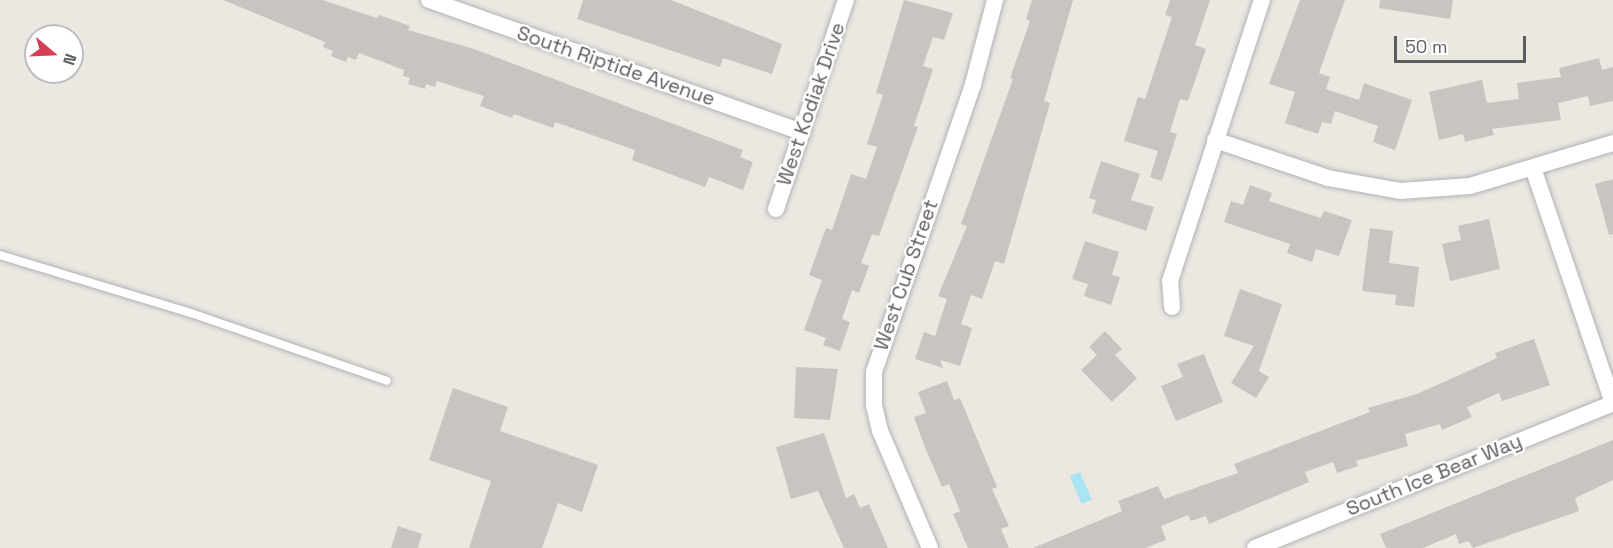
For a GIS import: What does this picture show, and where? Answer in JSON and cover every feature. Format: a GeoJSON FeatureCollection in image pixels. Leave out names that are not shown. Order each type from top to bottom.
{"type":"FeatureCollection","features":[{"type":"Feature","properties":{"kind":"street","name":"South Riptide Avenue"},"geometry":{"type":"LineString","coordinates":[[429,0],[802,132]]}},
{"type":"Feature","properties":{"kind":"street","name":"West Kodiak Drive"},"geometry":{"type":"LineString","coordinates":[[776,209],[846,0]]}},
{"type":"Feature","properties":{"kind":"street","name":"West Cub Street"},"geometry":{"type":"LineString","coordinates":[[930,548],[880,431],[874,406],[874,372],[973,84],[995,0]]}},
{"type":"Feature","properties":{"kind":"street"},"geometry":{"type":"LineString","coordinates":[[1172,308],[1170,281],[1262,0]]}},
{"type":"Feature","properties":{"kind":"street"},"geometry":{"type":"LineString","coordinates":[[1215,140],[1328,178],[1400,191],[1470,186],[1613,143]]}},
{"type":"Feature","properties":{"kind":"street"},"geometry":{"type":"LineString","coordinates":[[1533,168],[1613,403]]}},
{"type":"Feature","properties":{"kind":"street","name":"South Ice Bear Way"},"geometry":{"type":"LineString","coordinates":[[1255,548],[1275,544],[1613,403]]}},
{"type":"Feature","properties":{"kind":"lane"},"geometry":{"type":"LineString","coordinates":[[0,255],[191,313],[387,381]]}},
{"type":"Feature","properties":{"kind":"water"},"geometry":{"type":"Polygon","coordinates":[[[1080,472],[1092,500],[1082,504],[1070,476],[1080,472]]]}},
{"type":"Feature","properties":{"kind":"building"},"geometry":{"type":"Polygon","coordinates":[[[223,0],[323,0],[377,18],[379,15],[410,26],[408,30],[474,49],[743,150],[740,157],[753,162],[743,190],[709,177],[705,187],[632,160],[635,150],[555,122],[553,128],[514,114],[512,118],[480,106],[484,96],[437,81],[435,87],[426,84],[425,89],[408,84],[410,78],[403,76],[404,70],[359,53],[356,60],[348,57],[346,62],[331,56],[333,51],[323,47],[325,42],[223,0]]]}},
{"type":"Feature","properties":{"kind":"building"},"geometry":{"type":"Polygon","coordinates":[[[583,0],[671,0],[782,44],[772,74],[723,58],[720,67],[577,19],[583,0]]]}},
{"type":"Feature","properties":{"kind":"building"},"geometry":{"type":"Polygon","coordinates":[[[904,0],[953,13],[944,40],[933,37],[923,66],[933,69],[914,126],[918,127],[879,236],[872,234],[861,263],[869,266],[859,293],[852,290],[842,319],[850,322],[840,351],[823,345],[826,338],[804,330],[822,280],[809,275],[826,228],[832,230],[851,174],[866,179],[877,147],[867,144],[883,95],[876,93],[904,0]]]}},
{"type":"Feature","properties":{"kind":"building"},"geometry":{"type":"Polygon","coordinates":[[[1032,0],[1073,0],[1044,101],[1050,103],[1004,264],[995,261],[982,299],[971,295],[961,324],[972,328],[960,366],[940,360],[943,368],[915,359],[924,332],[935,336],[947,299],[938,296],[967,226],[961,224],[1013,79],[1010,78],[1030,21],[1026,19],[1032,0]]]}},
{"type":"Feature","properties":{"kind":"building"},"geometry":{"type":"Polygon","coordinates":[[[1170,0],[1210,0],[1195,45],[1206,49],[1188,101],[1180,99],[1170,132],[1177,134],[1162,181],[1150,177],[1158,151],[1124,141],[1138,97],[1145,99],[1172,17],[1165,15],[1170,0]]]}},
{"type":"Feature","properties":{"kind":"building"},"geometry":{"type":"Polygon","coordinates":[[[1300,0],[1345,0],[1319,73],[1330,77],[1326,89],[1359,100],[1364,83],[1412,100],[1395,150],[1373,142],[1378,126],[1335,111],[1331,124],[1322,122],[1318,134],[1285,123],[1295,92],[1269,84],[1300,0]]]}},
{"type":"Feature","properties":{"kind":"building"},"geometry":{"type":"Polygon","coordinates":[[[1380,0],[1453,0],[1450,19],[1379,8],[1380,0]]]}},
{"type":"Feature","properties":{"kind":"building"},"geometry":{"type":"Polygon","coordinates":[[[1599,58],[1602,70],[1613,67],[1613,101],[1590,106],[1588,96],[1558,103],[1561,120],[1492,129],[1494,135],[1465,142],[1463,134],[1439,140],[1429,92],[1482,80],[1487,103],[1519,99],[1517,83],[1561,77],[1559,68],[1599,58]]]}},
{"type":"Feature","properties":{"kind":"building"},"geometry":{"type":"Polygon","coordinates":[[[1101,161],[1140,174],[1131,200],[1154,207],[1146,231],[1092,213],[1096,200],[1089,198],[1101,161]]]}},
{"type":"Feature","properties":{"kind":"building"},"geometry":{"type":"Polygon","coordinates":[[[1613,179],[1613,234],[1609,235],[1595,184],[1613,179]]]}},
{"type":"Feature","properties":{"kind":"building"},"geometry":{"type":"Polygon","coordinates":[[[1250,185],[1272,193],[1269,201],[1321,218],[1324,211],[1352,220],[1339,256],[1316,249],[1312,262],[1287,253],[1290,244],[1224,222],[1231,201],[1243,205],[1250,185]]]}},
{"type":"Feature","properties":{"kind":"building"},"geometry":{"type":"Polygon","coordinates":[[[1489,219],[1500,269],[1450,281],[1442,244],[1461,240],[1458,226],[1489,219]]]}},
{"type":"Feature","properties":{"kind":"building"},"geometry":{"type":"Polygon","coordinates":[[[1370,228],[1393,231],[1389,263],[1419,267],[1414,307],[1395,305],[1396,295],[1362,291],[1370,228]]]}},
{"type":"Feature","properties":{"kind":"building"},"geometry":{"type":"Polygon","coordinates":[[[1085,241],[1119,252],[1112,275],[1120,277],[1111,305],[1084,296],[1088,284],[1072,279],[1085,241]]]}},
{"type":"Feature","properties":{"kind":"building"},"geometry":{"type":"Polygon","coordinates":[[[1240,289],[1282,304],[1259,371],[1269,377],[1256,398],[1231,383],[1254,346],[1224,336],[1240,289]]]}},
{"type":"Feature","properties":{"kind":"building"},"geometry":{"type":"Polygon","coordinates":[[[1105,331],[1122,349],[1115,355],[1137,378],[1112,402],[1081,370],[1097,355],[1089,347],[1105,331]]]}},
{"type":"Feature","properties":{"kind":"building"},"geometry":{"type":"Polygon","coordinates":[[[1534,339],[1550,385],[1502,401],[1499,393],[1467,407],[1472,417],[1442,430],[1440,424],[1405,434],[1408,446],[1356,461],[1358,466],[1337,473],[1333,462],[1305,472],[1309,482],[1209,524],[1206,516],[1191,521],[1188,515],[1161,526],[1166,540],[1145,548],[1033,548],[1122,511],[1118,501],[1158,486],[1164,499],[1238,473],[1234,464],[1370,412],[1368,408],[1417,394],[1497,358],[1495,353],[1534,339]]]}},
{"type":"Feature","properties":{"kind":"building"},"geometry":{"type":"Polygon","coordinates":[[[1204,354],[1223,402],[1176,421],[1161,386],[1183,377],[1177,364],[1204,354]]]}},
{"type":"Feature","properties":{"kind":"building"},"geometry":{"type":"Polygon","coordinates":[[[796,367],[838,369],[830,420],[794,418],[796,367]]]}},
{"type":"Feature","properties":{"kind":"building"},"geometry":{"type":"Polygon","coordinates":[[[947,381],[954,400],[960,398],[997,487],[992,489],[1009,526],[1001,529],[1009,548],[968,548],[953,514],[960,511],[949,484],[942,487],[924,445],[914,417],[926,413],[918,392],[947,381]]]}},
{"type":"Feature","properties":{"kind":"building"},"geometry":{"type":"Polygon","coordinates":[[[453,388],[508,407],[500,431],[598,465],[582,512],[558,503],[542,548],[469,548],[491,481],[429,460],[453,388]]]}},
{"type":"Feature","properties":{"kind":"building"},"geometry":{"type":"Polygon","coordinates":[[[824,433],[846,498],[854,494],[860,508],[869,504],[888,548],[844,548],[818,491],[791,499],[776,447],[824,433]]]}},
{"type":"Feature","properties":{"kind":"building"},"geometry":{"type":"Polygon","coordinates":[[[1613,440],[1613,480],[1575,498],[1579,511],[1473,548],[1468,541],[1459,544],[1456,534],[1423,548],[1386,548],[1380,534],[1613,440]]]}},
{"type":"Feature","properties":{"kind":"building"},"geometry":{"type":"Polygon","coordinates":[[[398,526],[422,534],[418,548],[391,548],[398,526]]]}}]}
